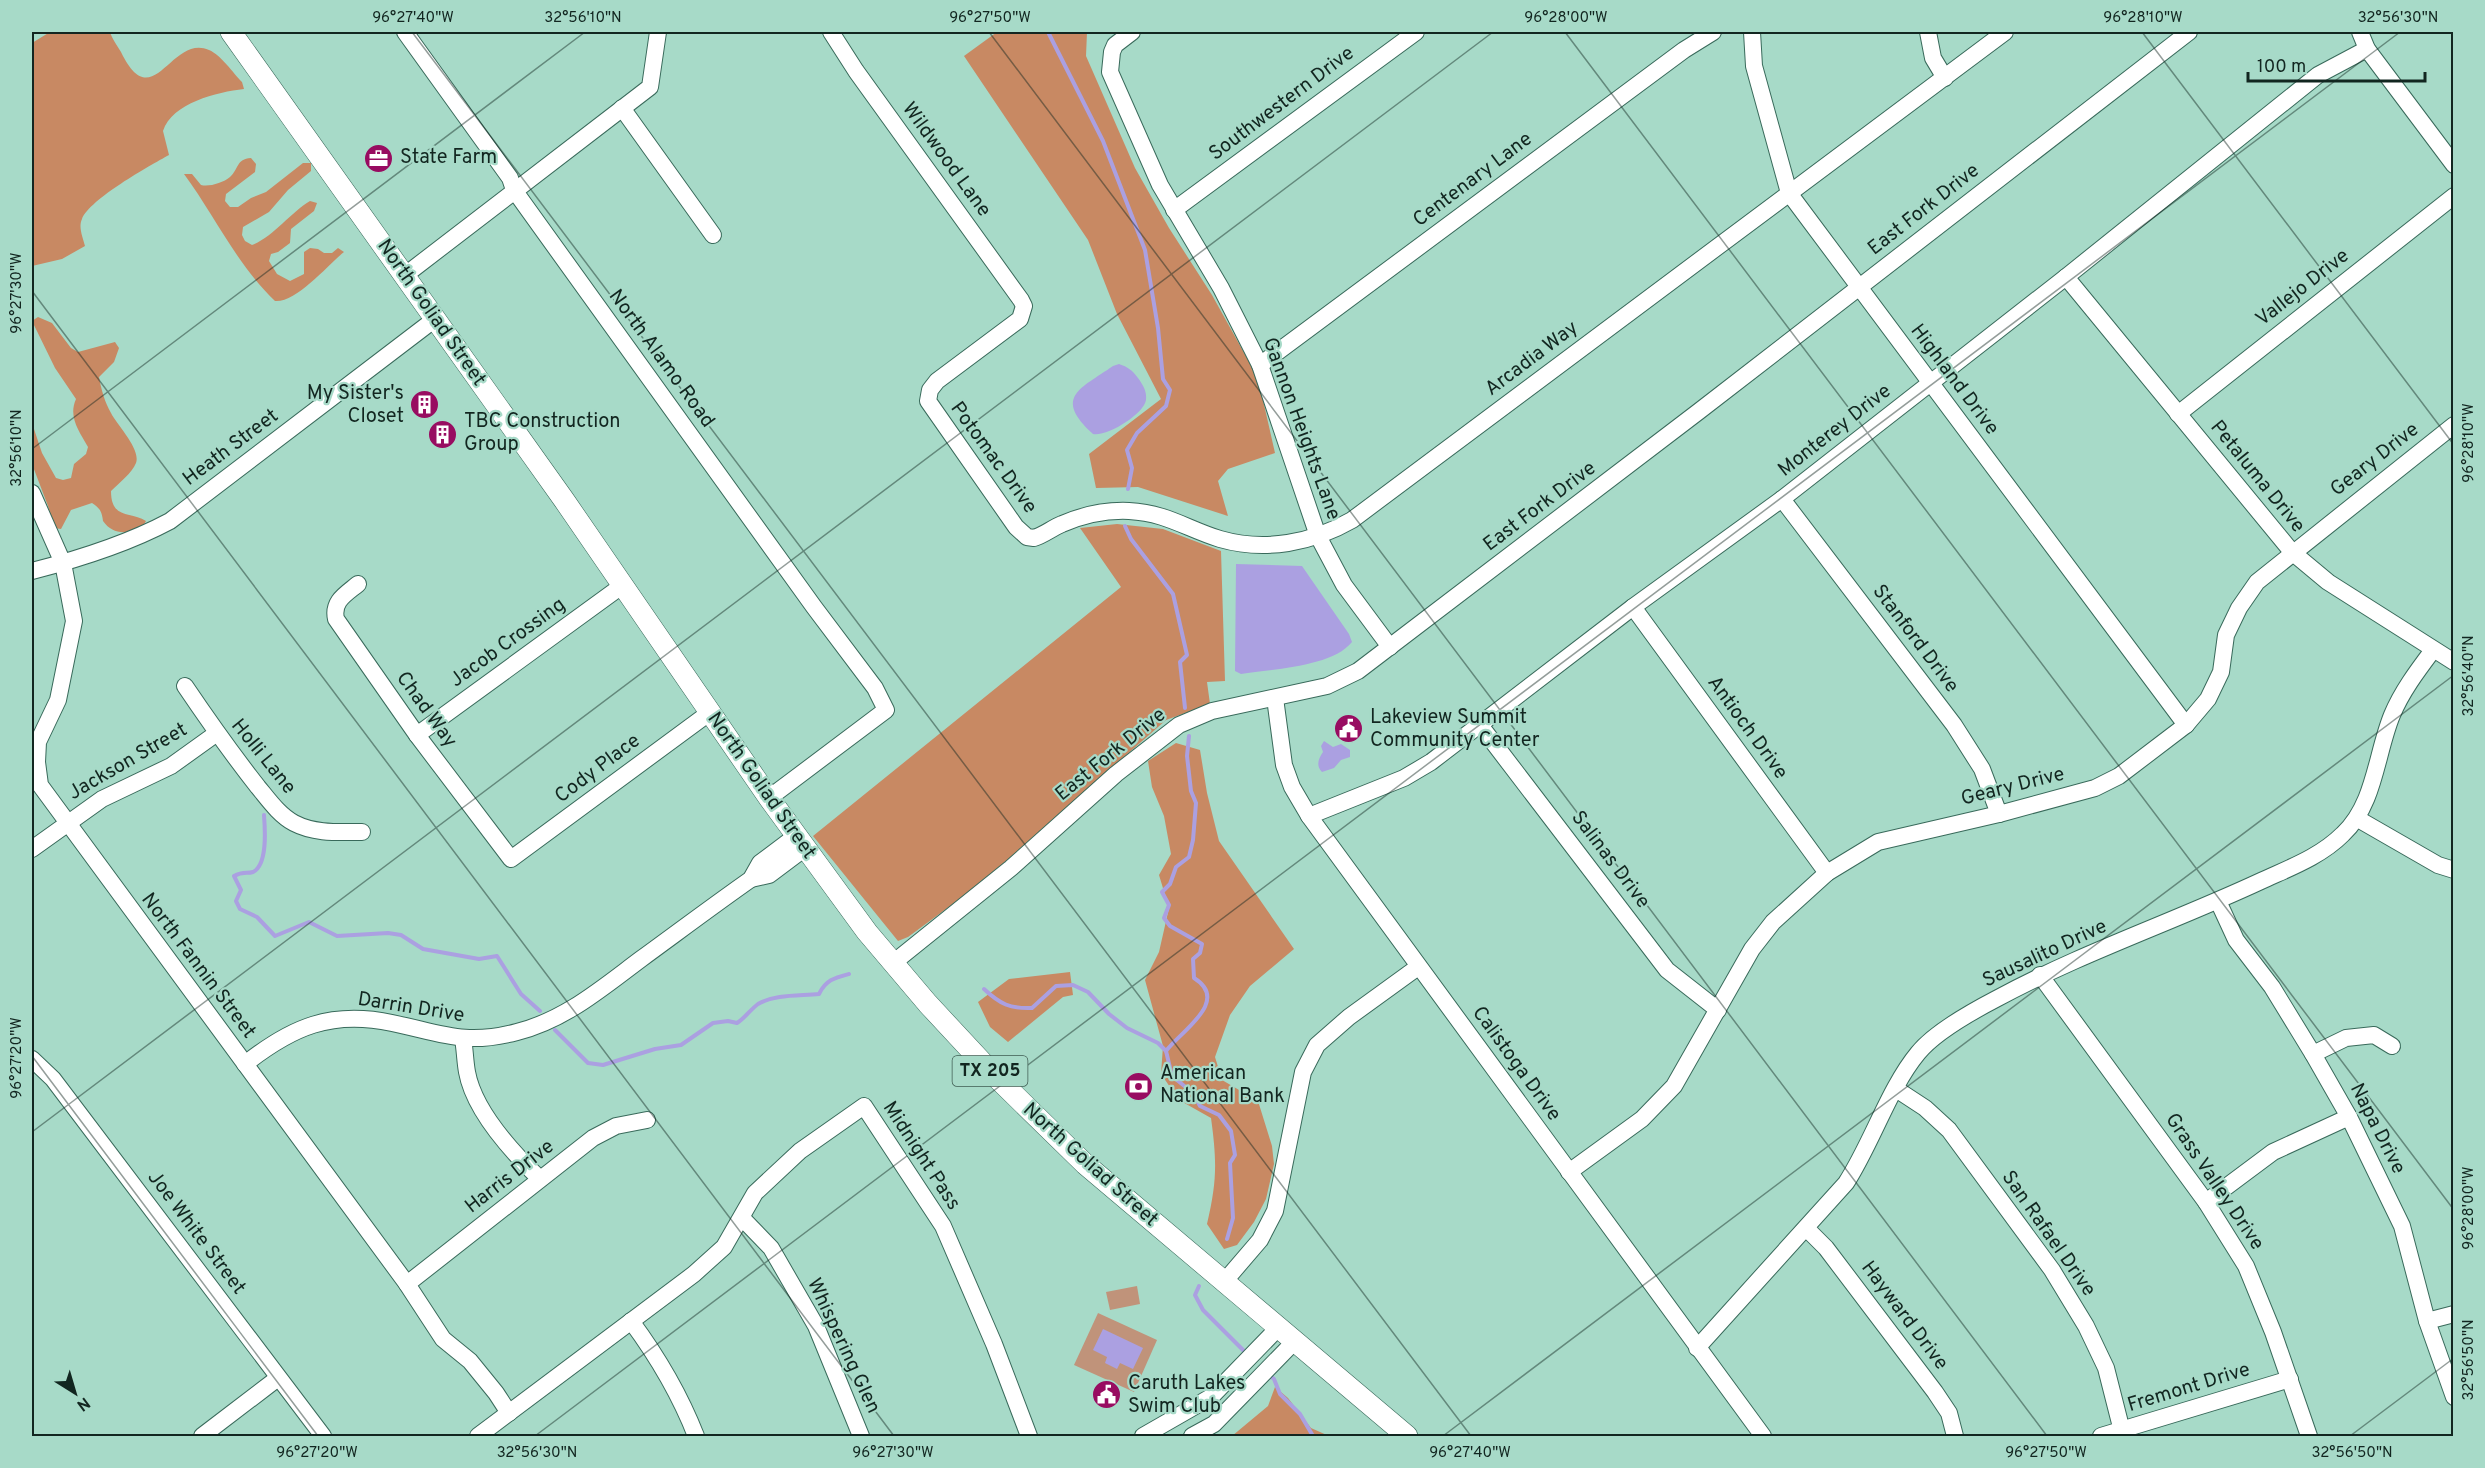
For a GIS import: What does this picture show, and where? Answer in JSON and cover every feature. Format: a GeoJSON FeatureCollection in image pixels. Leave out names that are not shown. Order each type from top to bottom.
{"type":"FeatureCollection","features":[{"type":"Feature","properties":{"kind":"main road","name":"North Goliad Street"},"geometry":{"type":"LineString","coordinates":[[231,32],[623,585],[800,842],[853,914],[893,963],[994,1076],[1059,1141],[1123,1199],[1407,1437]]}},
{"type":"Feature","properties":{"kind":"street","name":"North Alamo Road"},"geometry":{"type":"LineString","coordinates":[[405,32],[510,178],[514,190],[807,598],[875,688],[886,710],[769,798]]}},
{"type":"Feature","properties":{"kind":"street"},"geometry":{"type":"LineString","coordinates":[[404,276],[650,87],[658,32]]}},
{"type":"Feature","properties":{"kind":"street","name":"Gannon Heights Lane"},"geometry":{"type":"LineString","coordinates":[[1132,32],[1115,45],[1110,57],[1110,72],[1154,172],[1221,288],[1260,365],[1318,536],[1344,585],[1390,647]]}},
{"type":"Feature","properties":{"kind":"street","name":"Southwestern Drive"},"geometry":{"type":"LineString","coordinates":[[1174,210],[1416,32]]}},
{"type":"Feature","properties":{"kind":"street","name":"Centenary Lane"},"geometry":{"type":"LineString","coordinates":[[1260,365],[1684,50],[1713,32]]}},
{"type":"Feature","properties":{"kind":"street","name":"Highland Drive"},"geometry":{"type":"LineString","coordinates":[[1752,32],[1754,66],[1789,193],[2186,724]]}},
{"type":"Feature","properties":{"kind":"street"},"geometry":{"type":"LineString","coordinates":[[1928,32],[1933,58],[1945,78]]}},
{"type":"Feature","properties":{"kind":"street","name":"Arcadia Way"},"geometry":{"type":"LineString","coordinates":[[1034,538],[1082,517],[1104,512],[1128,511],[1176,520],[1219,538],[1242,544],[1284,544],[1318,536],[1352,520],[2005,32]]}},
{"type":"Feature","properties":{"kind":"street","name":"East Fork Drive"},"geometry":{"type":"LineString","coordinates":[[893,963],[1011,868],[1116,774],[1179,725],[1212,711],[1327,686],[1358,671],[2189,32]]}},
{"type":"Feature","properties":{"kind":"street"},"geometry":{"type":"LineString","coordinates":[[2360,32],[2367,49],[2454,165]]}},
{"type":"Feature","properties":{"kind":"street","name":"Wildwood Lane"},"geometry":{"type":"LineString","coordinates":[[836,34],[1021,300],[1023,313],[1015,324],[937,381],[928,395]]}},
{"type":"Feature","properties":{"kind":"street","name":"Monterey Drive"},"geometry":{"type":"LineString","coordinates":[[1310,816],[1404,778],[1431,762],[1634,607],[1782,499],[2066,277],[2318,75],[2367,49]]}},
{"type":"Feature","properties":{"kind":"street"},"geometry":{"type":"LineString","coordinates":[[622,108],[713,235]]}},
{"type":"Feature","properties":{"kind":"street","name":"Vallejo Drive"},"geometry":{"type":"LineString","coordinates":[[2178,414],[2454,196]]}},
{"type":"Feature","properties":{"kind":"street","name":"Petaluma Drive"},"geometry":{"type":"LineString","coordinates":[[2066,277],[2292,552],[2328,582],[2454,662]]}},
{"type":"Feature","properties":{"kind":"street","name":"Heath Street"},"geometry":{"type":"LineString","coordinates":[[32,571],[63,563],[144,535],[170,521],[435,319]]}},
{"type":"Feature","properties":{"kind":"street","name":"Potomac Drive"},"geometry":{"type":"LineString","coordinates":[[928,395],[930,407],[1016,527],[1027,537],[1034,538]]}},
{"type":"Feature","properties":{"kind":"street","name":"Geary Drive"},"geometry":{"type":"LineString","coordinates":[[1569,1172],[1642,1119],[1674,1086],[1752,949],[1773,922],[1827,873],[1878,842],[1999,814],[2095,788],[2113,779],[2186,724],[2208,699],[2221,672],[2226,634],[2239,608],[2257,582],[2454,425]]}},
{"type":"Feature","properties":{"kind":"street","name":"North Fannin Street"},"geometry":{"type":"LineString","coordinates":[[32,493],[63,563],[75,621],[58,700],[38,742],[37,762],[40,785],[407,1284],[443,1338],[470,1361],[509,1413]]}},
{"type":"Feature","properties":{"kind":"street","name":"Stanford Drive"},"geometry":{"type":"LineString","coordinates":[[1782,499],[1954,725],[1982,769],[1999,814]]}},
{"type":"Feature","properties":{"kind":"street","name":"Chad Way"},"geometry":{"type":"LineString","coordinates":[[358,584],[335,606],[336,619],[417,735],[511,860]]}},
{"type":"Feature","properties":{"kind":"street","name":"Jacob Crossing"},"geometry":{"type":"LineString","coordinates":[[417,735],[623,585]]}},
{"type":"Feature","properties":{"kind":"street","name":"Antioch Drive"},"geometry":{"type":"LineString","coordinates":[[1634,607],[1827,873]]}},
{"type":"Feature","properties":{"kind":"street"},"geometry":{"type":"LineString","coordinates":[[2433,650],[2409,682],[2392,715],[2358,819],[2438,865],[2454,870]]}},
{"type":"Feature","properties":{"kind":"street","name":"Holli Lane"},"geometry":{"type":"LineString","coordinates":[[185,686],[217,733],[274,806],[292,822],[322,831],[362,832]]}},
{"type":"Feature","properties":{"kind":"street","name":"Calistoga Drive"},"geometry":{"type":"LineString","coordinates":[[1275,698],[1284,765],[1292,787],[1310,816],[1763,1437]]}},
{"type":"Feature","properties":{"kind":"street","name":"Cody Place"},"geometry":{"type":"LineString","coordinates":[[511,860],[709,713]]}},
{"type":"Feature","properties":{"kind":"street","name":"Salinas Drive"},"geometry":{"type":"LineString","coordinates":[[1480,725],[1667,970],[1718,1010]]}},
{"type":"Feature","properties":{"kind":"street","name":"Jackson Street"},"geometry":{"type":"LineString","coordinates":[[32,849],[66,823],[112,793],[171,766],[217,733]]}},
{"type":"Feature","properties":{"kind":"street","name":"Sausalito Drive"},"geometry":{"type":"LineString","coordinates":[[1697,1348],[1846,1183],[1859,1163],[1896,1089],[1919,1052],[1964,1016],[2040,975],[2218,901],[2320,853],[2358,819]]}},
{"type":"Feature","properties":{"kind":"street","name":"Darrin Drive"},"geometry":{"type":"LineString","coordinates":[[245,1064],[289,1033],[312,1024],[344,1019],[389,1022],[436,1035],[464,1039],[516,1033],[565,1013],[751,879],[760,862],[800,842]]}},
{"type":"Feature","properties":{"kind":"street","name":"Napa Drive"},"geometry":{"type":"LineString","coordinates":[[2218,901],[2236,940],[2272,987],[2313,1054],[2349,1118],[2402,1226],[2427,1321],[2454,1397]]}},
{"type":"Feature","properties":{"kind":"street"},"geometry":{"type":"LineString","coordinates":[[1224,1282],[1260,1240],[1275,1211],[1303,1072],[1317,1045],[1348,1017],[1418,967]]}},
{"type":"Feature","properties":{"kind":"street","name":"Grass Valley Drive"},"geometry":{"type":"LineString","coordinates":[[2040,975],[2205,1202],[2246,1266],[2310,1437]]}},
{"type":"Feature","properties":{"kind":"street"},"geometry":{"type":"LineString","coordinates":[[2313,1054],[2346,1038],[2374,1035],[2392,1046]]}},
{"type":"Feature","properties":{"kind":"street"},"geometry":{"type":"LineString","coordinates":[[464,1039],[467,1073],[483,1110],[521,1160],[540,1179]]}},
{"type":"Feature","properties":{"kind":"street","name":"Joe White Street"},"geometry":{"type":"LineString","coordinates":[[32,1059],[53,1079],[322,1437]]}},
{"type":"Feature","properties":{"kind":"street","name":"San Rafael Drive"},"geometry":{"type":"LineString","coordinates":[[1896,1089],[1925,1108],[1949,1130],[2052,1270],[2086,1326],[2106,1368],[2122,1431]]}},
{"type":"Feature","properties":{"kind":"street","name":"Midnight Pass"},"geometry":{"type":"LineString","coordinates":[[478,1437],[694,1274],[723,1247],[742,1218],[754,1193],[800,1151],[864,1106],[943,1226],[994,1344],[1029,1437]]}},
{"type":"Feature","properties":{"kind":"street"},"geometry":{"type":"LineString","coordinates":[[2205,1202],[2273,1152],[2349,1118]]}},
{"type":"Feature","properties":{"kind":"street","name":"Harris Drive"},"geometry":{"type":"LineString","coordinates":[[407,1284],[593,1138],[616,1126],[647,1120]]}},
{"type":"Feature","properties":{"kind":"street","name":"Whispering Glen"},"geometry":{"type":"LineString","coordinates":[[742,1218],[771,1248],[816,1326],[861,1437]]}},
{"type":"Feature","properties":{"kind":"street","name":"Hayward Drive"},"geometry":{"type":"LineString","coordinates":[[1807,1228],[1827,1248],[1935,1392],[1948,1413],[1955,1437]]}},
{"type":"Feature","properties":{"kind":"street"},"geometry":{"type":"LineString","coordinates":[[2427,1321],[2454,1314]]}},
{"type":"Feature","properties":{"kind":"street"},"geometry":{"type":"LineString","coordinates":[[630,1321],[654,1353],[696,1437]]}},
{"type":"Feature","properties":{"kind":"street"},"geometry":{"type":"LineString","coordinates":[[1143,1437],[1211,1397],[1261,1346],[1286,1335]]}},
{"type":"Feature","properties":{"kind":"street"},"geometry":{"type":"LineString","coordinates":[[1192,1437],[1214,1424],[1275,1363],[1286,1335]]}},
{"type":"Feature","properties":{"kind":"street"},"geometry":{"type":"LineString","coordinates":[[202,1437],[278,1378]]}},
{"type":"Feature","properties":{"kind":"street","name":"Fremont Drive"},"geometry":{"type":"LineString","coordinates":[[2101,1437],[2290,1379]]}},
{"type":"Feature","properties":{"kind":"shaded area"},"geometry":{"type":"Polygon","coordinates":[[[50,32],[110,32],[132,70],[143,77],[153,76],[184,52],[196,48],[209,50],[227,65],[242,82],[244,89],[209,96],[185,106],[176,113],[168,121],[163,131],[169,155],[121,184],[87,211],[80,225],[85,246],[62,259],[32,266],[32,43],[50,32]]]}},
{"type":"Feature","properties":{"kind":"shaded area"},"geometry":{"type":"Polygon","coordinates":[[[997,32],[1087,32],[1086,56],[1135,168],[1169,228],[1212,295],[1258,378],[1275,453],[1228,469],[1218,481],[1228,516],[1138,487],[1096,488],[1089,454],[1161,399],[1117,314],[1088,240],[964,56],[997,32]]]}},
{"type":"Feature","properties":{"kind":"shaded area"},"geometry":{"type":"Polygon","coordinates":[[[251,158],[256,164],[255,172],[226,194],[225,201],[230,207],[238,207],[266,192],[303,163],[311,163],[311,171],[288,190],[269,212],[243,227],[242,235],[245,241],[252,245],[267,236],[310,201],[317,203],[314,211],[291,229],[290,243],[271,254],[269,261],[277,274],[290,281],[304,274],[304,252],[310,248],[324,253],[332,253],[338,248],[344,252],[302,290],[283,300],[275,301],[249,272],[184,174],[192,174],[201,185],[216,184],[230,177],[240,162],[251,158]]]}},
{"type":"Feature","properties":{"kind":"shaded area"},"geometry":{"type":"Polygon","coordinates":[[[38,317],[52,323],[71,348],[78,352],[115,342],[119,348],[114,362],[99,377],[109,409],[132,444],[137,457],[132,470],[111,491],[112,500],[118,511],[146,521],[142,528],[125,532],[111,529],[103,521],[99,509],[92,503],[71,510],[61,529],[54,528],[32,464],[32,423],[42,453],[56,478],[63,480],[71,478],[74,464],[86,454],[88,447],[74,418],[76,399],[55,368],[32,321],[38,317]]]}},
{"type":"Feature","properties":{"kind":"shaded area"},"geometry":{"type":"Polygon","coordinates":[[[1119,364],[1130,369],[1143,386],[1146,400],[1144,406],[1132,418],[1115,428],[1093,434],[1081,421],[1073,402],[1076,395],[1090,381],[1119,364]]]}},
{"type":"Feature","properties":{"kind":"shaded area"},"geometry":{"type":"Polygon","coordinates":[[[1117,524],[1163,529],[1221,551],[1225,681],[1207,682],[1210,704],[1166,720],[980,884],[908,937],[898,941],[813,836],[1121,587],[1080,528],[1117,524]]]}},
{"type":"Feature","properties":{"kind":"shaded area"},"geometry":{"type":"Polygon","coordinates":[[[1236,564],[1302,566],[1349,634],[1352,642],[1331,657],[1301,666],[1241,674],[1235,671],[1236,564]]]}},
{"type":"Feature","properties":{"kind":"shaded area"},"geometry":{"type":"Polygon","coordinates":[[[1324,741],[1333,747],[1341,744],[1350,750],[1350,757],[1341,760],[1334,768],[1322,772],[1318,762],[1323,752],[1321,746],[1324,741]]]}},
{"type":"Feature","properties":{"kind":"shaded area"},"geometry":{"type":"Polygon","coordinates":[[[1176,743],[1200,750],[1207,793],[1219,841],[1294,949],[1250,986],[1230,1015],[1215,1057],[1222,1080],[1258,1101],[1272,1146],[1274,1164],[1266,1199],[1254,1222],[1237,1245],[1224,1249],[1207,1224],[1215,1171],[1211,1118],[1179,1100],[1161,1074],[1163,1046],[1145,980],[1159,952],[1169,908],[1159,875],[1171,854],[1164,816],[1152,787],[1148,761],[1176,743]]]}},
{"type":"Feature","properties":{"kind":"shaded area"},"geometry":{"type":"Polygon","coordinates":[[[1070,972],[1073,995],[1063,997],[1008,1042],[990,1027],[978,1002],[1009,979],[1070,972]]]}},
{"type":"Feature","properties":{"kind":"shaded area"},"geometry":{"type":"Polygon","coordinates":[[[1137,1286],[1140,1304],[1110,1310],[1106,1292],[1137,1286]]]}},
{"type":"Feature","properties":{"kind":"shaded area"},"geometry":{"type":"Polygon","coordinates":[[[1098,1313],[1157,1340],[1134,1392],[1074,1365],[1098,1313]]]}},
{"type":"Feature","properties":{"kind":"shaded area"},"geometry":{"type":"Polygon","coordinates":[[[1103,1329],[1143,1348],[1133,1369],[1120,1363],[1117,1369],[1105,1363],[1107,1357],[1093,1350],[1103,1329]]]}},
{"type":"Feature","properties":{"kind":"shaded area"},"geometry":{"type":"Polygon","coordinates":[[[1275,1387],[1288,1398],[1311,1428],[1329,1436],[1232,1436],[1268,1406],[1275,1387]]]}},
{"type":"Feature","properties":{"kind":"waterway"},"geometry":{"type":"LineString","coordinates":[[1048,32],[1103,141],[1145,250],[1158,328],[1163,379],[1170,390],[1166,406],[1137,433],[1127,450],[1132,468],[1128,489]]}},
{"type":"Feature","properties":{"kind":"waterway"},"geometry":{"type":"LineString","coordinates":[[1125,526],[1131,539],[1173,594],[1187,655],[1180,662],[1185,708]]}},
{"type":"Feature","properties":{"kind":"waterway"},"geometry":{"type":"LineString","coordinates":[[1189,736],[1187,756],[1191,791],[1196,803],[1193,840],[1189,857],[1176,867],[1170,884],[1162,892],[1169,905],[1164,918],[1170,926],[1202,944],[1200,953],[1193,959],[1194,978],[1204,987],[1207,996],[1200,1016],[1166,1051],[1172,1076],[1193,1093],[1200,1106],[1219,1115],[1231,1131],[1235,1155],[1230,1163],[1233,1218],[1227,1239]]}},
{"type":"Feature","properties":{"kind":"waterway"},"geometry":{"type":"LineString","coordinates":[[264,815],[264,846],[261,862],[253,872],[234,876],[241,890],[236,901],[240,909],[257,917],[275,936],[309,922],[337,936],[388,933],[401,935],[423,949],[479,959],[497,956],[521,994],[540,1011]]}},
{"type":"Feature","properties":{"kind":"waterway"},"geometry":{"type":"LineString","coordinates":[[555,1030],[588,1063],[603,1065],[655,1049],[681,1045],[713,1023],[728,1021],[737,1023],[758,1004],[765,1001],[780,997],[819,994],[831,980],[849,974]]}},
{"type":"Feature","properties":{"kind":"waterway"},"geometry":{"type":"LineString","coordinates":[[984,989],[1006,1005],[1032,1008],[1056,986],[1073,985],[1088,992],[1109,1014],[1127,1028],[1158,1043],[1166,1051]]}},
{"type":"Feature","properties":{"kind":"waterway"},"geometry":{"type":"LineString","coordinates":[[1199,1286],[1195,1295],[1203,1310],[1247,1354]]}},
{"type":"Feature","properties":{"kind":"waterway"},"geometry":{"type":"LineString","coordinates":[[1268,1374],[1274,1379],[1280,1394],[1300,1414],[1313,1436]]}},
{"type":"Feature","properties":{"kind":"place","name":"State Farm"},"geometry":{"type":"Point","coordinates":[379,158]}},
{"type":"Feature","properties":{"kind":"place","name":"My Sister's Closet"},"geometry":{"type":"Point","coordinates":[425,405]}},
{"type":"Feature","properties":{"kind":"place","name":"TBC Construction Group"},"geometry":{"type":"Point","coordinates":[443,434]}},
{"type":"Feature","properties":{"kind":"place","name":"Lakeview Summit Community Center"},"geometry":{"type":"Point","coordinates":[1349,729]}},
{"type":"Feature","properties":{"kind":"place","name":"American National Bank"},"geometry":{"type":"Point","coordinates":[1139,1086]}},
{"type":"Feature","properties":{"kind":"place","name":"Caruth Lakes Swim Club"},"geometry":{"type":"Point","coordinates":[1107,1395]}}]}
